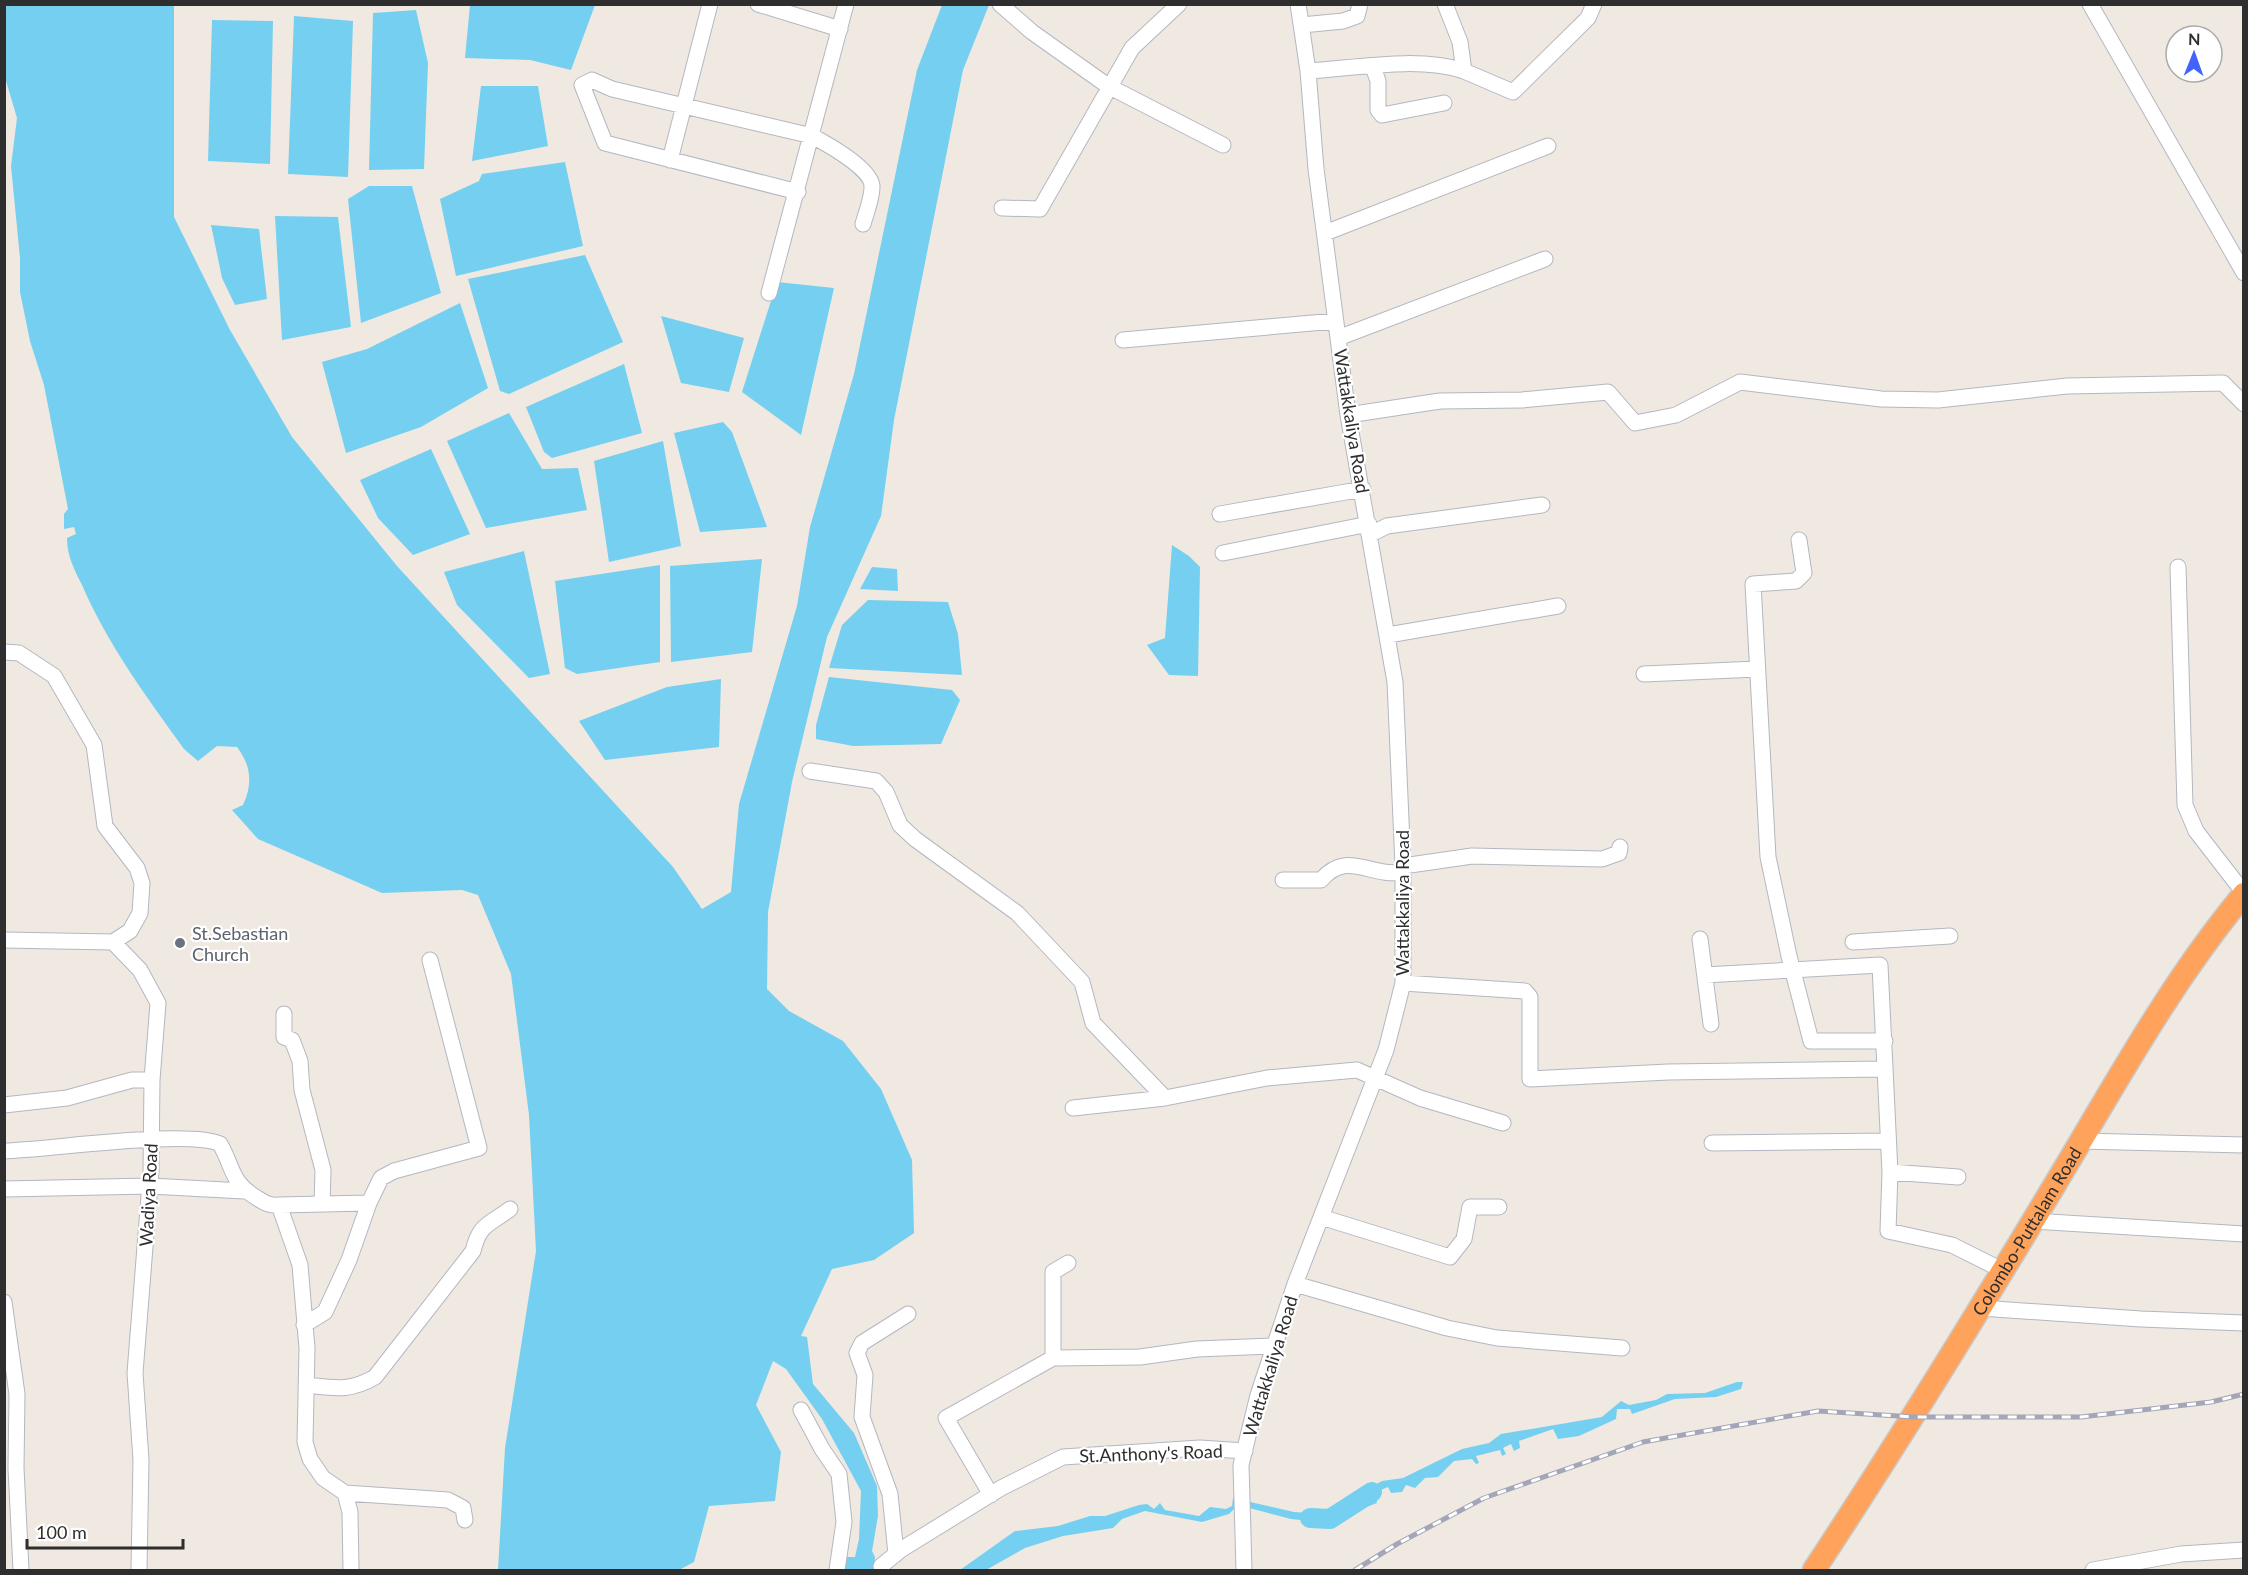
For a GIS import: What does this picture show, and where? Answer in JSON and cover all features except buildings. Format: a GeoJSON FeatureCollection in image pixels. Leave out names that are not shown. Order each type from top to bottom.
{"type":"FeatureCollection","features":[{"type":"Feature","properties":{"kind":"highway","name":"Colombo-Puttalam Road"},"geometry":{"type":"LineString","coordinates":[[1814,1570],[1914,1417],[2080,1141],[2203,943],[2244,894]]}},
{"type":"Feature","properties":{"kind":"street"},"geometry":{"type":"LineString","coordinates":[[670,160],[710,4]]}},
{"type":"Feature","properties":{"kind":"street"},"geometry":{"type":"LineString","coordinates":[[758,4],[840,29]]}},
{"type":"Feature","properties":{"kind":"street"},"geometry":{"type":"LineString","coordinates":[[769,293],[798,192],[846,4]]}},
{"type":"Feature","properties":{"kind":"street"},"geometry":{"type":"LineString","coordinates":[[1000,4],[1032,32],[1108,86],[1223,145]]}},
{"type":"Feature","properties":{"kind":"street"},"geometry":{"type":"LineString","coordinates":[[1002,208],[1040,208],[1108,86],[1132,48],[1179,4]]}},
{"type":"Feature","properties":{"kind":"street","name":"Wattakkaliya Road"},"geometry":{"type":"LineString","coordinates":[[1244,1570],[1241,1466],[1258,1395],[1295,1284],[1386,1050],[1403,983],[1403,869],[1395,682],[1363,489],[1348,415],[1316,169],[1308,71],[1298,4]]}},
{"type":"Feature","properties":{"kind":"street"},"geometry":{"type":"LineString","coordinates":[[1302,25],[1343,21],[1357,16],[1360,4]]}},
{"type":"Feature","properties":{"kind":"street"},"geometry":{"type":"LineString","coordinates":[[1445,4],[1460,42],[1464,71]]}},
{"type":"Feature","properties":{"kind":"street"},"geometry":{"type":"LineString","coordinates":[[1308,71],[1422,64],[1448,66],[1513,92],[1588,18],[1594,4]]}},
{"type":"Feature","properties":{"kind":"street"},"geometry":{"type":"LineString","coordinates":[[2090,4],[2244,273]]}},
{"type":"Feature","properties":{"kind":"street"},"geometry":{"type":"LineString","coordinates":[[1373,67],[1378,81],[1378,110],[1382,115],[1444,103]]}},
{"type":"Feature","properties":{"kind":"street"},"geometry":{"type":"LineString","coordinates":[[798,192],[605,143],[582,85],[592,80],[612,89],[812,136],[832,147],[869,176],[872,188],[863,224]]}},
{"type":"Feature","properties":{"kind":"street"},"geometry":{"type":"LineString","coordinates":[[1325,233],[1548,146]]}},
{"type":"Feature","properties":{"kind":"street"},"geometry":{"type":"LineString","coordinates":[[1338,338],[1545,259]]}},
{"type":"Feature","properties":{"kind":"street"},"geometry":{"type":"LineString","coordinates":[[1123,340],[1335,321]]}},
{"type":"Feature","properties":{"kind":"street"},"geometry":{"type":"LineString","coordinates":[[1348,415],[1440,401],[1522,400],[1608,392],[1635,423],[1676,415],[1740,382],[1881,399],[1938,400],[2067,386],[2223,382],[2244,404]]}},
{"type":"Feature","properties":{"kind":"street"},"geometry":{"type":"LineString","coordinates":[[1220,514],[1363,489]]}},
{"type":"Feature","properties":{"kind":"street"},"geometry":{"type":"LineString","coordinates":[[1223,553],[1387,526],[1542,505]]}},
{"type":"Feature","properties":{"kind":"street"},"geometry":{"type":"LineString","coordinates":[[1799,540],[1804,573],[1796,581],[1753,584],[1768,857],[1811,1041],[1884,1041]]}},
{"type":"Feature","properties":{"kind":"street"},"geometry":{"type":"LineString","coordinates":[[2178,567],[2185,805],[2196,831],[2244,894]]}},
{"type":"Feature","properties":{"kind":"street"},"geometry":{"type":"LineString","coordinates":[[1388,635],[1558,606]]}},
{"type":"Feature","properties":{"kind":"street"},"geometry":{"type":"LineString","coordinates":[[4,652],[19,653],[54,676],[94,745],[105,826],[137,868],[141,883],[140,914],[130,931],[113,942],[4,940]]}},
{"type":"Feature","properties":{"kind":"street"},"geometry":{"type":"LineString","coordinates":[[1644,675],[1757,669]]}},
{"type":"Feature","properties":{"kind":"street"},"geometry":{"type":"LineString","coordinates":[[810,771],[876,781],[886,792],[900,825],[915,839],[1017,912],[1082,982],[1093,1023],[1165,1098]]}},
{"type":"Feature","properties":{"kind":"street"},"geometry":{"type":"LineString","coordinates":[[1283,880],[1321,880],[1336,866],[1351,864],[1395,873],[1403,869],[1472,856],[1602,859],[1619,853],[1620,847]]}},
{"type":"Feature","properties":{"kind":"street"},"geometry":{"type":"LineString","coordinates":[[1853,942],[1950,936]]}},
{"type":"Feature","properties":{"kind":"street"},"geometry":{"type":"LineString","coordinates":[[1701,939],[1711,1024]]}},
{"type":"Feature","properties":{"kind":"street"},"geometry":{"type":"LineString","coordinates":[[1879,940],[1884,1041],[1883,1069],[1890,1172],[1888,1231],[1952,1245],[2002,1270]]}},
{"type":"Feature","properties":{"kind":"street","name":"Wadiya Road"},"geometry":{"type":"LineString","coordinates":[[113,942],[140,970],[158,1004],[152,1080],[150,1186],[135,1373],[141,1460],[139,1570]]}},
{"type":"Feature","properties":{"kind":"street"},"geometry":{"type":"LineString","coordinates":[[304,1325],[325,1312],[349,1260],[369,1203],[381,1178],[394,1171],[479,1148],[430,960]]}},
{"type":"Feature","properties":{"kind":"street"},"geometry":{"type":"LineString","coordinates":[[1705,975],[1881,965]]}},
{"type":"Feature","properties":{"kind":"street"},"geometry":{"type":"LineString","coordinates":[[1403,983],[1525,991],[1530,997],[1530,1079],[1668,1072],[1883,1069]]}},
{"type":"Feature","properties":{"kind":"street"},"geometry":{"type":"LineString","coordinates":[[284,1014],[284,1037],[292,1040],[300,1061],[302,1090],[306,1095],[323,1170],[322,1204]]}},
{"type":"Feature","properties":{"kind":"street"},"geometry":{"type":"LineString","coordinates":[[1072,1108],[1165,1098],[1267,1078],[1357,1070],[1420,1098],[1503,1123]]}},
{"type":"Feature","properties":{"kind":"street"},"geometry":{"type":"LineString","coordinates":[[4,1105],[67,1098],[132,1080],[152,1080]]}},
{"type":"Feature","properties":{"kind":"street"},"geometry":{"type":"LineString","coordinates":[[4,1151],[150,1140],[210,1140],[220,1144],[231,1172],[244,1191]]}},
{"type":"Feature","properties":{"kind":"street"},"geometry":{"type":"LineString","coordinates":[[1712,1143],[1888,1140]]}},
{"type":"Feature","properties":{"kind":"street"},"geometry":{"type":"LineString","coordinates":[[2080,1141],[2244,1145]]}},
{"type":"Feature","properties":{"kind":"street"},"geometry":{"type":"LineString","coordinates":[[1890,1172],[1958,1177]]}},
{"type":"Feature","properties":{"kind":"street"},"geometry":{"type":"LineString","coordinates":[[4,1189],[150,1186],[244,1191],[271,1206],[369,1203]]}},
{"type":"Feature","properties":{"kind":"street"},"geometry":{"type":"LineString","coordinates":[[279,1205],[300,1265],[307,1348],[305,1442],[310,1459],[323,1478],[345,1493],[448,1500],[463,1508],[465,1520]]}},
{"type":"Feature","properties":{"kind":"street"},"geometry":{"type":"LineString","coordinates":[[1321,1216],[1450,1257],[1464,1239],[1470,1206],[1499,1207]]}},
{"type":"Feature","properties":{"kind":"street"},"geometry":{"type":"LineString","coordinates":[[306,1385],[345,1389],[359,1386],[375,1377],[473,1251],[477,1234],[488,1222],[510,1209]]}},
{"type":"Feature","properties":{"kind":"street"},"geometry":{"type":"LineString","coordinates":[[2033,1221],[2244,1234]]}},
{"type":"Feature","properties":{"kind":"street"},"geometry":{"type":"LineString","coordinates":[[1053,1358],[1053,1272],[1068,1263]]}},
{"type":"Feature","properties":{"kind":"street"},"geometry":{"type":"LineString","coordinates":[[1295,1284],[1438,1325],[1497,1338],[1622,1348]]}},
{"type":"Feature","properties":{"kind":"street"},"geometry":{"type":"LineString","coordinates":[[4,1302],[17,1394],[16,1468],[21,1570]]}},
{"type":"Feature","properties":{"kind":"street"},"geometry":{"type":"LineString","coordinates":[[1980,1308],[2141,1319],[2244,1323]]}},
{"type":"Feature","properties":{"kind":"street"},"geometry":{"type":"LineString","coordinates":[[899,1551],[890,1494],[862,1417],[865,1375],[857,1353],[862,1343],[908,1314]]}},
{"type":"Feature","properties":{"kind":"street"},"geometry":{"type":"LineString","coordinates":[[991,1495],[946,1419],[1053,1358],[1140,1357],[1197,1349],[1274,1346]]}},
{"type":"Feature","properties":{"kind":"street"},"geometry":{"type":"LineString","coordinates":[[801,1410],[822,1449],[839,1473],[844,1522],[837,1570]]}},
{"type":"Feature","properties":{"kind":"street","name":"St.Anthony's Road"},"geometry":{"type":"LineString","coordinates":[[881,1566],[899,1551],[991,1495],[1063,1457],[1200,1448],[1245,1451]]}},
{"type":"Feature","properties":{"kind":"street"},"geometry":{"type":"LineString","coordinates":[[345,1493],[350,1512],[351,1570]]}},
{"type":"Feature","properties":{"kind":"street"},"geometry":{"type":"LineString","coordinates":[[2093,1570],[2181,1554],[2244,1550]]}},
{"type":"Feature","properties":{"kind":"water"},"geometry":{"type":"Polygon","coordinates":[[[470,4],[595,5],[571,70],[530,60],[465,58],[470,4]]]}},
{"type":"Feature","properties":{"kind":"water"},"geometry":{"type":"Polygon","coordinates":[[[4,5],[174,5],[174,217],[230,330],[292,437],[397,566],[673,867],[702,909],[731,892],[739,804],[797,606],[810,527],[854,374],[917,70],[942,5],[989,5],[963,70],[894,420],[881,516],[827,637],[792,782],[768,912],[767,989],[789,1011],[843,1041],[881,1089],[912,1160],[914,1233],[874,1260],[832,1269],[801,1336],[807,1337],[813,1384],[854,1433],[877,1486],[878,1516],[872,1551],[875,1557],[874,1570],[842,1570],[844,1557],[855,1557],[859,1539],[861,1491],[822,1419],[786,1369],[773,1361],[756,1405],[781,1452],[775,1501],[709,1506],[694,1562],[679,1570],[498,1570],[505,1448],[536,1251],[529,1115],[511,974],[478,895],[462,890],[382,893],[258,839],[232,810],[243,805],[249,782],[248,768],[237,747],[217,746],[198,761],[184,749],[128,670],[92,607],[68,551],[67,538],[76,534],[74,527],[64,529],[64,514],[68,509],[44,385],[30,341],[20,292],[20,258],[11,166],[17,118],[6,81],[4,5]]]}},
{"type":"Feature","properties":{"kind":"water"},"geometry":{"type":"Polygon","coordinates":[[[416,10],[428,63],[424,169],[369,170],[373,13],[416,10]]]}},
{"type":"Feature","properties":{"kind":"water"},"geometry":{"type":"Polygon","coordinates":[[[294,16],[353,21],[348,177],[288,174],[294,16]]]}},
{"type":"Feature","properties":{"kind":"water"},"geometry":{"type":"Polygon","coordinates":[[[212,20],[273,21],[270,164],[208,161],[212,20]]]}},
{"type":"Feature","properties":{"kind":"water"},"geometry":{"type":"Polygon","coordinates":[[[481,86],[538,86],[548,146],[472,161],[481,86]]]}},
{"type":"Feature","properties":{"kind":"water"},"geometry":{"type":"Polygon","coordinates":[[[565,162],[583,246],[456,276],[440,199],[479,181],[482,174],[565,162]]]}},
{"type":"Feature","properties":{"kind":"water"},"geometry":{"type":"Polygon","coordinates":[[[369,186],[412,186],[441,293],[361,323],[348,199],[369,186]]]}},
{"type":"Feature","properties":{"kind":"water"},"geometry":{"type":"Polygon","coordinates":[[[275,216],[338,217],[351,327],[282,340],[275,216]]]}},
{"type":"Feature","properties":{"kind":"water"},"geometry":{"type":"Polygon","coordinates":[[[211,225],[259,229],[267,299],[235,305],[222,278],[211,225]]]}},
{"type":"Feature","properties":{"kind":"water"},"geometry":{"type":"Polygon","coordinates":[[[585,255],[623,342],[509,394],[500,391],[468,279],[585,255]]]}},
{"type":"Feature","properties":{"kind":"water"},"geometry":{"type":"Polygon","coordinates":[[[777,282],[834,288],[801,435],[742,392],[777,282]]]}},
{"type":"Feature","properties":{"kind":"water"},"geometry":{"type":"Polygon","coordinates":[[[460,303],[488,388],[421,427],[346,453],[322,362],[367,349],[460,303]]]}},
{"type":"Feature","properties":{"kind":"water"},"geometry":{"type":"Polygon","coordinates":[[[661,316],[744,338],[729,392],[681,383],[661,316]]]}},
{"type":"Feature","properties":{"kind":"water"},"geometry":{"type":"Polygon","coordinates":[[[624,364],[642,433],[552,458],[544,452],[526,407],[624,364]]]}},
{"type":"Feature","properties":{"kind":"water"},"geometry":{"type":"Polygon","coordinates":[[[509,413],[542,469],[578,468],[587,510],[486,528],[447,441],[509,413]]]}},
{"type":"Feature","properties":{"kind":"water"},"geometry":{"type":"Polygon","coordinates":[[[723,422],[732,432],[767,527],[700,532],[674,433],[723,422]]]}},
{"type":"Feature","properties":{"kind":"water"},"geometry":{"type":"Polygon","coordinates":[[[663,441],[681,546],[609,562],[594,461],[663,441]]]}},
{"type":"Feature","properties":{"kind":"water"},"geometry":{"type":"Polygon","coordinates":[[[431,449],[470,534],[413,555],[378,518],[360,480],[431,449]]]}},
{"type":"Feature","properties":{"kind":"water"},"geometry":{"type":"Polygon","coordinates":[[[1172,545],[1189,556],[1200,567],[1198,676],[1169,675],[1147,645],[1165,638],[1172,545]]]}},
{"type":"Feature","properties":{"kind":"water"},"geometry":{"type":"Polygon","coordinates":[[[524,551],[550,674],[529,678],[457,605],[444,572],[524,551]]]}},
{"type":"Feature","properties":{"kind":"water"},"geometry":{"type":"Polygon","coordinates":[[[762,559],[752,652],[671,662],[670,566],[762,559]]]}},
{"type":"Feature","properties":{"kind":"water"},"geometry":{"type":"Polygon","coordinates":[[[660,565],[660,662],[577,674],[565,668],[555,581],[660,565]]]}},
{"type":"Feature","properties":{"kind":"water"},"geometry":{"type":"Polygon","coordinates":[[[872,567],[897,569],[898,591],[860,589],[872,567]]]}},
{"type":"Feature","properties":{"kind":"water"},"geometry":{"type":"Polygon","coordinates":[[[868,600],[948,602],[958,634],[962,675],[829,668],[842,625],[868,600]]]}},
{"type":"Feature","properties":{"kind":"water"},"geometry":{"type":"Polygon","coordinates":[[[829,677],[952,690],[960,700],[941,744],[853,746],[816,739],[816,725],[829,677]]]}},
{"type":"Feature","properties":{"kind":"water"},"geometry":{"type":"Polygon","coordinates":[[[721,679],[719,747],[605,760],[579,721],[667,687],[721,679]]]}},
{"type":"Feature","properties":{"kind":"water"},"geometry":{"type":"Polygon","coordinates":[[[1743,1382],[1741,1389],[1716,1397],[1675,1399],[1632,1414],[1630,1409],[1617,1409],[1616,1419],[1579,1436],[1558,1439],[1553,1429],[1519,1441],[1520,1448],[1514,1451],[1511,1444],[1503,1448],[1506,1454],[1502,1456],[1500,1450],[1476,1456],[1479,1463],[1476,1464],[1472,1459],[1454,1461],[1438,1477],[1425,1478],[1415,1488],[1406,1485],[1402,1492],[1391,1493],[1388,1487],[1374,1493],[1377,1503],[1361,1509],[1344,1503],[1329,1523],[1291,1519],[1238,1505],[1229,1514],[1202,1522],[1145,1511],[1122,1519],[1113,1528],[1063,1536],[1025,1548],[986,1570],[960,1570],[1015,1531],[1058,1526],[1090,1516],[1105,1516],[1139,1505],[1147,1504],[1154,1509],[1160,1503],[1165,1510],[1199,1516],[1210,1507],[1226,1509],[1232,1506],[1233,1498],[1294,1512],[1324,1514],[1382,1481],[1403,1478],[1462,1449],[1489,1443],[1501,1434],[1602,1417],[1621,1401],[1629,1405],[1656,1400],[1667,1394],[1705,1393],[1743,1382]]]}},
{"type":"Feature","properties":{"kind":"waterway"},"geometry":{"type":"LineString","coordinates":[[1310,1518],[1330,1519],[1372,1492]]}},
{"type":"Feature","properties":{"kind":"railway"},"geometry":{"type":"LineString","coordinates":[[1355,1570],[1397,1544],[1484,1498],[1643,1442],[1818,1411],[1914,1417],[2081,1417],[2211,1402],[2244,1394]]}},
{"type":"Feature","properties":{"kind":"place","name":"St.Sebastian Church"},"geometry":{"type":"Point","coordinates":[180,943]}}]}
